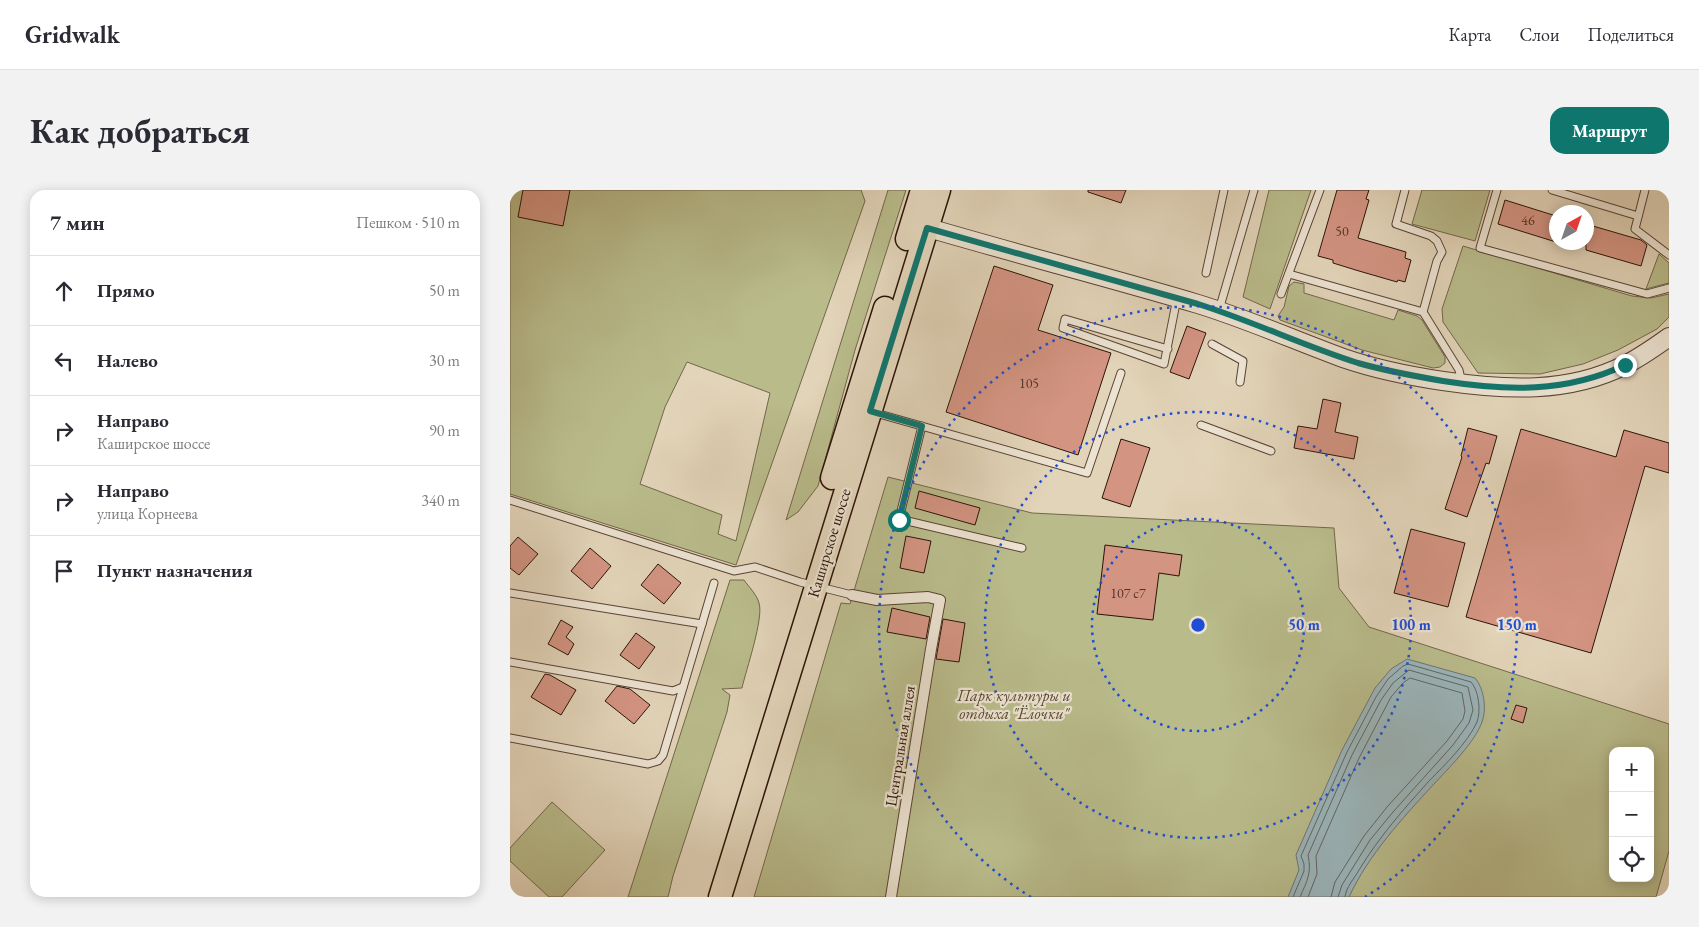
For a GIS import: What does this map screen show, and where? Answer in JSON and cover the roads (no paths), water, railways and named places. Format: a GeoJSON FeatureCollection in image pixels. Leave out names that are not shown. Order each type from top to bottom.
{"type":"FeatureCollection","features":[{"type":"Feature","properties":{"kind":"main road","name":"Каширское шоссе"},"geometry":{"type":"LineString","coordinates":[[720,897],[808,584],[870,411],[920,225],[922,190]]}},
{"type":"Feature","properties":{"kind":"main road","name":"Каширское шоссе"},"geometry":{"type":"LineString","coordinates":[[705,897],[808,584],[920,225],[939,190]]}},
{"type":"Feature","properties":{"kind":"street"},"geometry":{"type":"LineString","coordinates":[[920,225],[1219,310],[1358,363],[1408,375],[1462,384],[1517,389],[1544,387],[1581,380],[1604,374],[1625,365],[1669,337]]}},
{"type":"Feature","properties":{"kind":"street","name":"Центральная аллея"},"geometry":{"type":"LineString","coordinates":[[852,595],[877,600],[928,597],[940,600],[930,649],[891,897]]}},
{"type":"Feature","properties":{"kind":"lane"},"geometry":{"type":"LineString","coordinates":[[1206,273],[1224,190]]}},
{"type":"Feature","properties":{"kind":"lane"},"geometry":{"type":"LineString","coordinates":[[1219,310],[1254,190]]}},
{"type":"Feature","properties":{"kind":"lane"},"geometry":{"type":"LineString","coordinates":[[1281,294],[1320,190]]}},
{"type":"Feature","properties":{"kind":"lane"},"geometry":{"type":"LineString","coordinates":[[1405,190],[1396,224],[1431,236],[1438,241],[1442,252],[1437,261],[1423,312]]}},
{"type":"Feature","properties":{"kind":"lane"},"geometry":{"type":"LineString","coordinates":[[1497,190],[1480,248],[1647,294],[1669,288]]}},
{"type":"Feature","properties":{"kind":"lane"},"geometry":{"type":"LineString","coordinates":[[1552,190],[1638,216]]}},
{"type":"Feature","properties":{"kind":"lane"},"geometry":{"type":"LineString","coordinates":[[1645,190],[1634,229],[1669,255]]}},
{"type":"Feature","properties":{"kind":"lane"},"geometry":{"type":"LineString","coordinates":[[1289,274],[1423,312],[1459,370],[1462,384]]}},
{"type":"Feature","properties":{"kind":"lane"},"geometry":{"type":"LineString","coordinates":[[1168,349],[1065,319],[1063,328],[1164,364],[1168,349],[1177,298]]}},
{"type":"Feature","properties":{"kind":"lane"},"geometry":{"type":"LineString","coordinates":[[1212,344],[1244,361],[1240,382]]}},
{"type":"Feature","properties":{"kind":"lane"},"geometry":{"type":"LineString","coordinates":[[870,411],[1087,473],[1121,374]]}},
{"type":"Feature","properties":{"kind":"lane"},"geometry":{"type":"LineString","coordinates":[[1202,425],[1271,451]]}},
{"type":"Feature","properties":{"kind":"lane"},"geometry":{"type":"LineString","coordinates":[[922,426],[899,520],[1022,548]]}},
{"type":"Feature","properties":{"kind":"lane"},"geometry":{"type":"LineString","coordinates":[[510,500],[734,571],[755,567],[808,584],[852,595]]}},
{"type":"Feature","properties":{"kind":"lane"},"geometry":{"type":"LineString","coordinates":[[510,738],[648,764],[658,761],[663,755],[714,583]]}},
{"type":"Feature","properties":{"kind":"lane"},"geometry":{"type":"LineString","coordinates":[[510,593],[702,624]]}},
{"type":"Feature","properties":{"kind":"lane"},"geometry":{"type":"LineString","coordinates":[[510,662],[673,690],[683,687]]}},
{"type":"Feature","properties":{"kind":"water"},"geometry":{"type":"Polygon","coordinates":[[[1407,659],[1475,678],[1481,687],[1484,705],[1484,717],[1479,730],[1460,755],[1376,852],[1349,897],[1288,897],[1299,870],[1296,855],[1342,750],[1375,688],[1391,669],[1407,659]]]}},
{"type":"Feature","properties":{"kind":"park label","name":"Парк культуры и отдыха \"Ёлочки\""},"geometry":{"type":"Point","coordinates":[1014,704]}}]}
